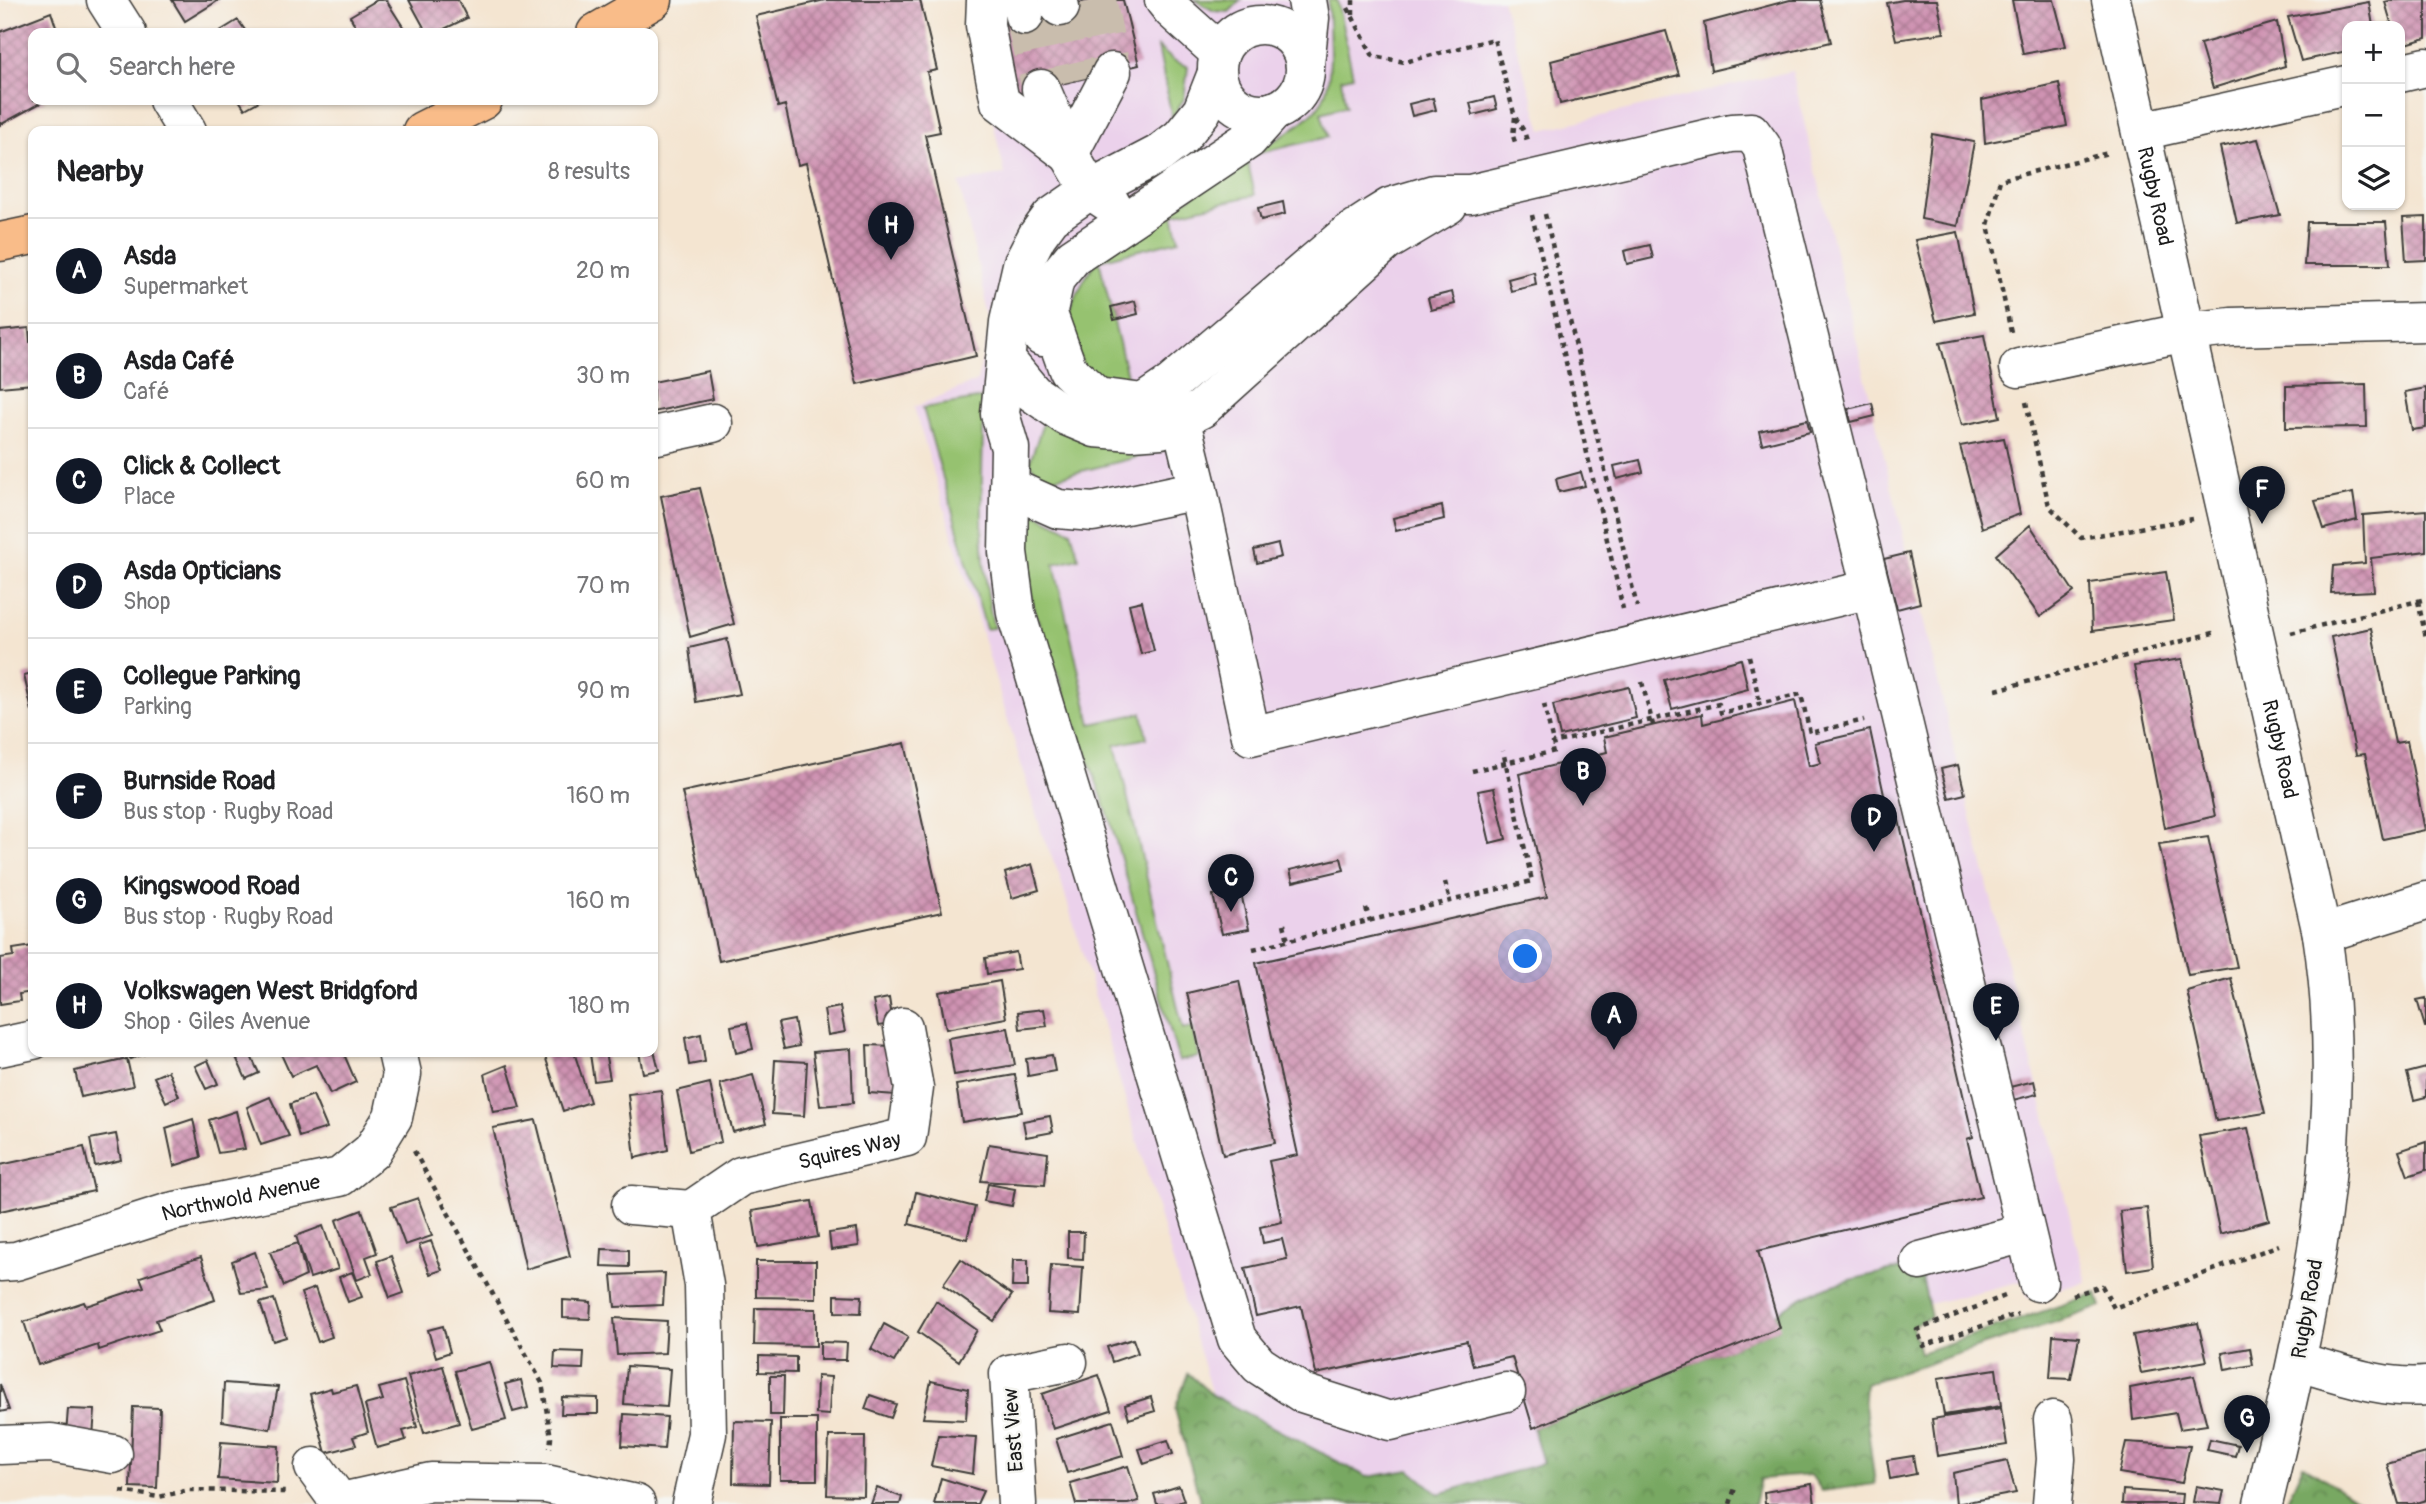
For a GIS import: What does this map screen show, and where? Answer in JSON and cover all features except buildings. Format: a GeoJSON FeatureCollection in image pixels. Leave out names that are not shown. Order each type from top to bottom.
{"type":"FeatureCollection","features":[{"type":"Feature","properties":{"kind":"main road"},"geometry":{"type":"LineString","coordinates":[[605,28],[653,0]]}},
{"type":"Feature","properties":{"kind":"main road"},"geometry":{"type":"LineString","coordinates":[[432,126],[473,105]]}},
{"type":"Feature","properties":{"kind":"main road"},"geometry":{"type":"LineString","coordinates":[[0,242],[28,236]]}},
{"type":"Feature","properties":{"kind":"street"},"geometry":{"type":"LineString","coordinates":[[106,0],[124,28]]}},
{"type":"Feature","properties":{"kind":"street"},"geometry":{"type":"LineString","coordinates":[[986,0],[985,26],[1000,102],[1069,154],[1090,190],[1110,204],[1154,182],[1177,187]]}},
{"type":"Feature","properties":{"kind":"street"},"geometry":{"type":"LineString","coordinates":[[1010,448],[1027,425],[1046,311],[1055,279],[1073,257],[1248,140],[1274,111],[1287,104],[1298,93],[1304,79],[1310,18],[1307,0]]}},
{"type":"Feature","properties":{"kind":"street","name":"Rugby Road"},"geometry":{"type":"LineString","coordinates":[[2111,0],[2322,934],[2329,980],[2333,1039],[2331,1127],[2319,1244],[2298,1362],[2263,1504]]}},
{"type":"Feature","properties":{"kind":"street"},"geometry":{"type":"LineString","coordinates":[[1170,3],[1218,63],[1221,88],[1231,100],[1243,109],[1274,111]]}},
{"type":"Feature","properties":{"kind":"street"},"geometry":{"type":"LineString","coordinates":[[1305,64],[1300,47],[1288,34],[1273,26],[1258,12],[1228,39],[1202,111],[1181,138],[1159,154],[1090,190],[1051,217],[1021,265],[1009,322],[1000,414],[1010,448],[1008,552],[1016,613],[1237,1339],[1259,1365],[1302,1393],[1390,1421],[1506,1392]]}},
{"type":"Feature","properties":{"kind":"street"},"geometry":{"type":"LineString","coordinates":[[2405,72],[2426,67]]}},
{"type":"Feature","properties":{"kind":"street"},"geometry":{"type":"LineString","coordinates":[[1069,154],[1077,80]]}},
{"type":"Feature","properties":{"kind":"street"},"geometry":{"type":"LineString","coordinates":[[2141,131],[2342,86]]}},
{"type":"Feature","properties":{"kind":"street"},"geometry":{"type":"LineString","coordinates":[[171,105],[184,126]]}},
{"type":"Feature","properties":{"kind":"street"},"geometry":{"type":"LineString","coordinates":[[1005,359],[1033,393],[1066,416],[1095,428],[1132,431],[1161,429],[1201,409],[1300,297],[1345,236],[1390,207],[1434,194],[1470,194],[1731,133],[1751,132],[1762,147],[1871,589],[2025,1233],[2035,1296]]}},
{"type":"Feature","properties":{"kind":"street"},"geometry":{"type":"LineString","coordinates":[[1046,311],[1068,370],[1097,397],[1143,403],[1171,384],[1218,344],[1300,297],[1421,219],[1470,194]]}},
{"type":"Feature","properties":{"kind":"street"},"geometry":{"type":"LineString","coordinates":[[2019,368],[2186,332],[2231,327],[2426,322]]}},
{"type":"Feature","properties":{"kind":"street"},"geometry":{"type":"LineString","coordinates":[[658,435],[713,423]]}},
{"type":"Feature","properties":{"kind":"street"},"geometry":{"type":"LineString","coordinates":[[1175,423],[1185,437],[1251,736],[1871,589]]}},
{"type":"Feature","properties":{"kind":"street"},"geometry":{"type":"LineString","coordinates":[[1009,487],[1058,509],[1093,512],[1194,477]]}},
{"type":"Feature","properties":{"kind":"street"},"geometry":{"type":"LineString","coordinates":[[2322,934],[2426,901]]}},
{"type":"Feature","properties":{"kind":"street","name":"Squires Way"},"geometry":{"type":"LineString","coordinates":[[691,1210],[741,1176],[907,1137],[914,1088],[903,1027]]}},
{"type":"Feature","properties":{"kind":"street"},"geometry":{"type":"LineString","coordinates":[[0,1047],[28,1041]]}},
{"type":"Feature","properties":{"kind":"street","name":"Northwold Avenue"},"geometry":{"type":"LineString","coordinates":[[0,1262],[16,1261],[170,1212],[340,1177],[372,1151],[393,1118],[402,1074],[398,1057]]}},
{"type":"Feature","properties":{"kind":"street"},"geometry":{"type":"LineString","coordinates":[[631,1205],[691,1210],[705,1285],[707,1434],[691,1504]]}},
{"type":"Feature","properties":{"kind":"street"},"geometry":{"type":"LineString","coordinates":[[1920,1261],[2025,1233]]}},
{"type":"Feature","properties":{"kind":"street","name":"East View"},"geometry":{"type":"LineString","coordinates":[[1017,1504],[1009,1374],[1068,1362]]}},
{"type":"Feature","properties":{"kind":"street"},"geometry":{"type":"LineString","coordinates":[[2298,1362],[2373,1382],[2413,1387],[2426,1385]]}},
{"type":"Feature","properties":{"kind":"street"},"geometry":{"type":"LineString","coordinates":[[2052,1504],[2056,1459],[2053,1420]]}},
{"type":"Feature","properties":{"kind":"street"},"geometry":{"type":"LineString","coordinates":[[0,1445],[51,1443],[113,1454]]}},
{"type":"Feature","properties":{"kind":"street"},"geometry":{"type":"LineString","coordinates":[[314,1467],[341,1503],[430,1482],[546,1484],[636,1504]]}},
{"type":"Feature","properties":{"kind":"path"},"geometry":{"type":"LineString","coordinates":[[1353,0],[1353,20],[1373,56],[1405,61],[1494,39],[1515,117],[1524,131],[1531,180],[1638,644],[1652,722]]}},
{"type":"Feature","properties":{"kind":"path"},"geometry":{"type":"LineString","coordinates":[[1515,117],[1513,136],[1531,180],[1638,644]]}},
{"type":"Feature","properties":{"kind":"path"},"geometry":{"type":"LineString","coordinates":[[1996,690],[2254,632],[2426,599]]}},
{"type":"Feature","properties":{"kind":"path"},"geometry":{"type":"LineString","coordinates":[[2418,601],[2426,638]]}},
{"type":"Feature","properties":{"kind":"path"},"geometry":{"type":"LineString","coordinates":[[1749,654],[1760,703]]}},
{"type":"Feature","properties":{"kind":"path"},"geometry":{"type":"LineString","coordinates":[[1553,743],[1652,722],[1718,704],[1721,713],[1801,694],[1810,733],[1870,719]]}},
{"type":"Feature","properties":{"kind":"path"},"geometry":{"type":"LineString","coordinates":[[1472,771],[1555,751],[1544,704]]}},
{"type":"Feature","properties":{"kind":"path"},"geometry":{"type":"LineString","coordinates":[[1254,949],[1532,881],[1503,751]]}},
{"type":"Feature","properties":{"kind":"path"},"geometry":{"type":"LineString","coordinates":[[1445,882],[1450,901]]}},
{"type":"Feature","properties":{"kind":"path"},"geometry":{"type":"LineString","coordinates":[[1366,908],[1370,921]]}},
{"type":"Feature","properties":{"kind":"path"},"geometry":{"type":"LineString","coordinates":[[1284,924],[1288,941]]}},
{"type":"Feature","properties":{"kind":"path"},"geometry":{"type":"LineString","coordinates":[[393,1118],[449,1212],[542,1383],[551,1438],[546,1484]]}},
{"type":"Feature","properties":{"kind":"path"},"geometry":{"type":"LineString","coordinates":[[2035,1296],[1923,1346],[1917,1330],[2035,1296],[2102,1286],[2113,1308],[2278,1245],[2319,1244]]}},
{"type":"Feature","properties":{"kind":"path"},"geometry":{"type":"LineString","coordinates":[[113,1454],[121,1492],[159,1497],[188,1490],[306,1492],[341,1503]]}},
{"type":"Feature","properties":{"kind":"path"},"geometry":{"type":"LineString","coordinates":[[1730,1504],[1735,1488]]}},
{"type":"Feature","properties":{"kind":"shaded area"},"geometry":{"type":"Polygon","coordinates":[[[965,0],[1502,0],[1542,130],[1792,71],[1958,765],[2086,1282],[2027,1298],[2022,1281],[1929,1304],[1919,1266],[1780,1328],[1533,1428],[1543,1463],[1439,1494],[1410,1470],[1367,1477],[1212,1395],[1059,874],[1043,837],[914,407],[977,381],[991,322],[959,183],[1005,174],[965,0]]]}},
{"type":"Feature","properties":{"kind":"green space"},"geometry":{"type":"Polygon","coordinates":[[[1195,0],[1241,0],[1229,12],[1214,11],[1195,0]]]}},
{"type":"Feature","properties":{"kind":"green space"},"geometry":{"type":"Polygon","coordinates":[[[1328,0],[1337,0],[1353,76],[1341,79],[1346,106],[1321,113],[1328,137],[1255,154],[1303,121],[1323,98],[1329,72],[1328,0]]]}},
{"type":"Feature","properties":{"kind":"green space"},"geometry":{"type":"Polygon","coordinates":[[[1158,47],[1173,60],[1188,67],[1184,99],[1172,118],[1158,47]]]}},
{"type":"Feature","properties":{"kind":"green space"},"geometry":{"type":"Polygon","coordinates":[[[1247,159],[1255,195],[1173,214],[1179,240],[1099,260],[1247,159]]]}},
{"type":"Feature","properties":{"kind":"green space"},"geometry":{"type":"Polygon","coordinates":[[[1099,260],[1129,384],[1154,378],[1151,388],[1121,391],[1100,384],[1089,374],[1069,338],[1070,315],[1078,294],[1099,260]]]}},
{"type":"Feature","properties":{"kind":"green space"},"geometry":{"type":"Polygon","coordinates":[[[984,398],[983,542],[994,628],[986,629],[923,408],[984,398]]]}},
{"type":"Feature","properties":{"kind":"green space"},"geometry":{"type":"Polygon","coordinates":[[[1043,423],[1154,443],[1166,450],[1042,481],[1030,462],[1043,423]]]}},
{"type":"Feature","properties":{"kind":"green space"},"geometry":{"type":"Polygon","coordinates":[[[1029,510],[1071,531],[1079,558],[1054,564],[1091,724],[1142,713],[1147,738],[1115,745],[1183,1029],[1192,1027],[1199,1057],[1179,1061],[1109,817],[1032,603],[1029,510]]]}},
{"type":"Feature","properties":{"kind":"green space"},"geometry":{"type":"Polygon","coordinates":[[[1919,1265],[1931,1317],[1912,1326],[1920,1353],[2097,1293],[2101,1307],[1865,1384],[1864,1398],[1875,1484],[1822,1491],[1811,1475],[1760,1479],[1754,1504],[1201,1504],[1175,1409],[1188,1373],[1212,1395],[1367,1477],[1410,1470],[1439,1494],[1543,1463],[1533,1428],[1779,1328],[1776,1315],[1807,1295],[1844,1282],[1919,1265]]]}},
{"type":"Feature","properties":{"kind":"green space"},"geometry":{"type":"Polygon","coordinates":[[[2303,1465],[2364,1504],[2285,1504],[2303,1465]]]}},
{"type":"Feature","properties":{"kind":"tunnel"},"geometry":{"type":"LineString","coordinates":[[1097,0],[1112,72]]}},
{"type":"Feature","properties":{"kind":"tunnel"},"geometry":{"type":"LineString","coordinates":[[1060,7],[1077,80]]}},
{"type":"Feature","properties":{"kind":"tunnel"},"geometry":{"type":"LineString","coordinates":[[1024,16],[1041,89]]}},
{"type":"Feature","properties":{"kind":"place","name":"Volkswagen West Bridgford"},"geometry":{"type":"Point","coordinates":[891,260]}},
{"type":"Feature","properties":{"kind":"place","name":"Burnside Road"},"geometry":{"type":"Point","coordinates":[2262,524]}},
{"type":"Feature","properties":{"kind":"place","name":"Asda Café"},"geometry":{"type":"Point","coordinates":[1583,806]}},
{"type":"Feature","properties":{"kind":"place","name":"Asda Opticians"},"geometry":{"type":"Point","coordinates":[1874,852]}},
{"type":"Feature","properties":{"kind":"place","name":"Click & Collect"},"geometry":{"type":"Point","coordinates":[1231,912]}},
{"type":"Feature","properties":{"kind":"place","name":"Collegue Parking"},"geometry":{"type":"Point","coordinates":[1996,1041]}},
{"type":"Feature","properties":{"kind":"place","name":"Asda"},"geometry":{"type":"Point","coordinates":[1614,1050]}},
{"type":"Feature","properties":{"kind":"place","name":"Kingswood Road"},"geometry":{"type":"Point","coordinates":[2247,1453]}}]}
